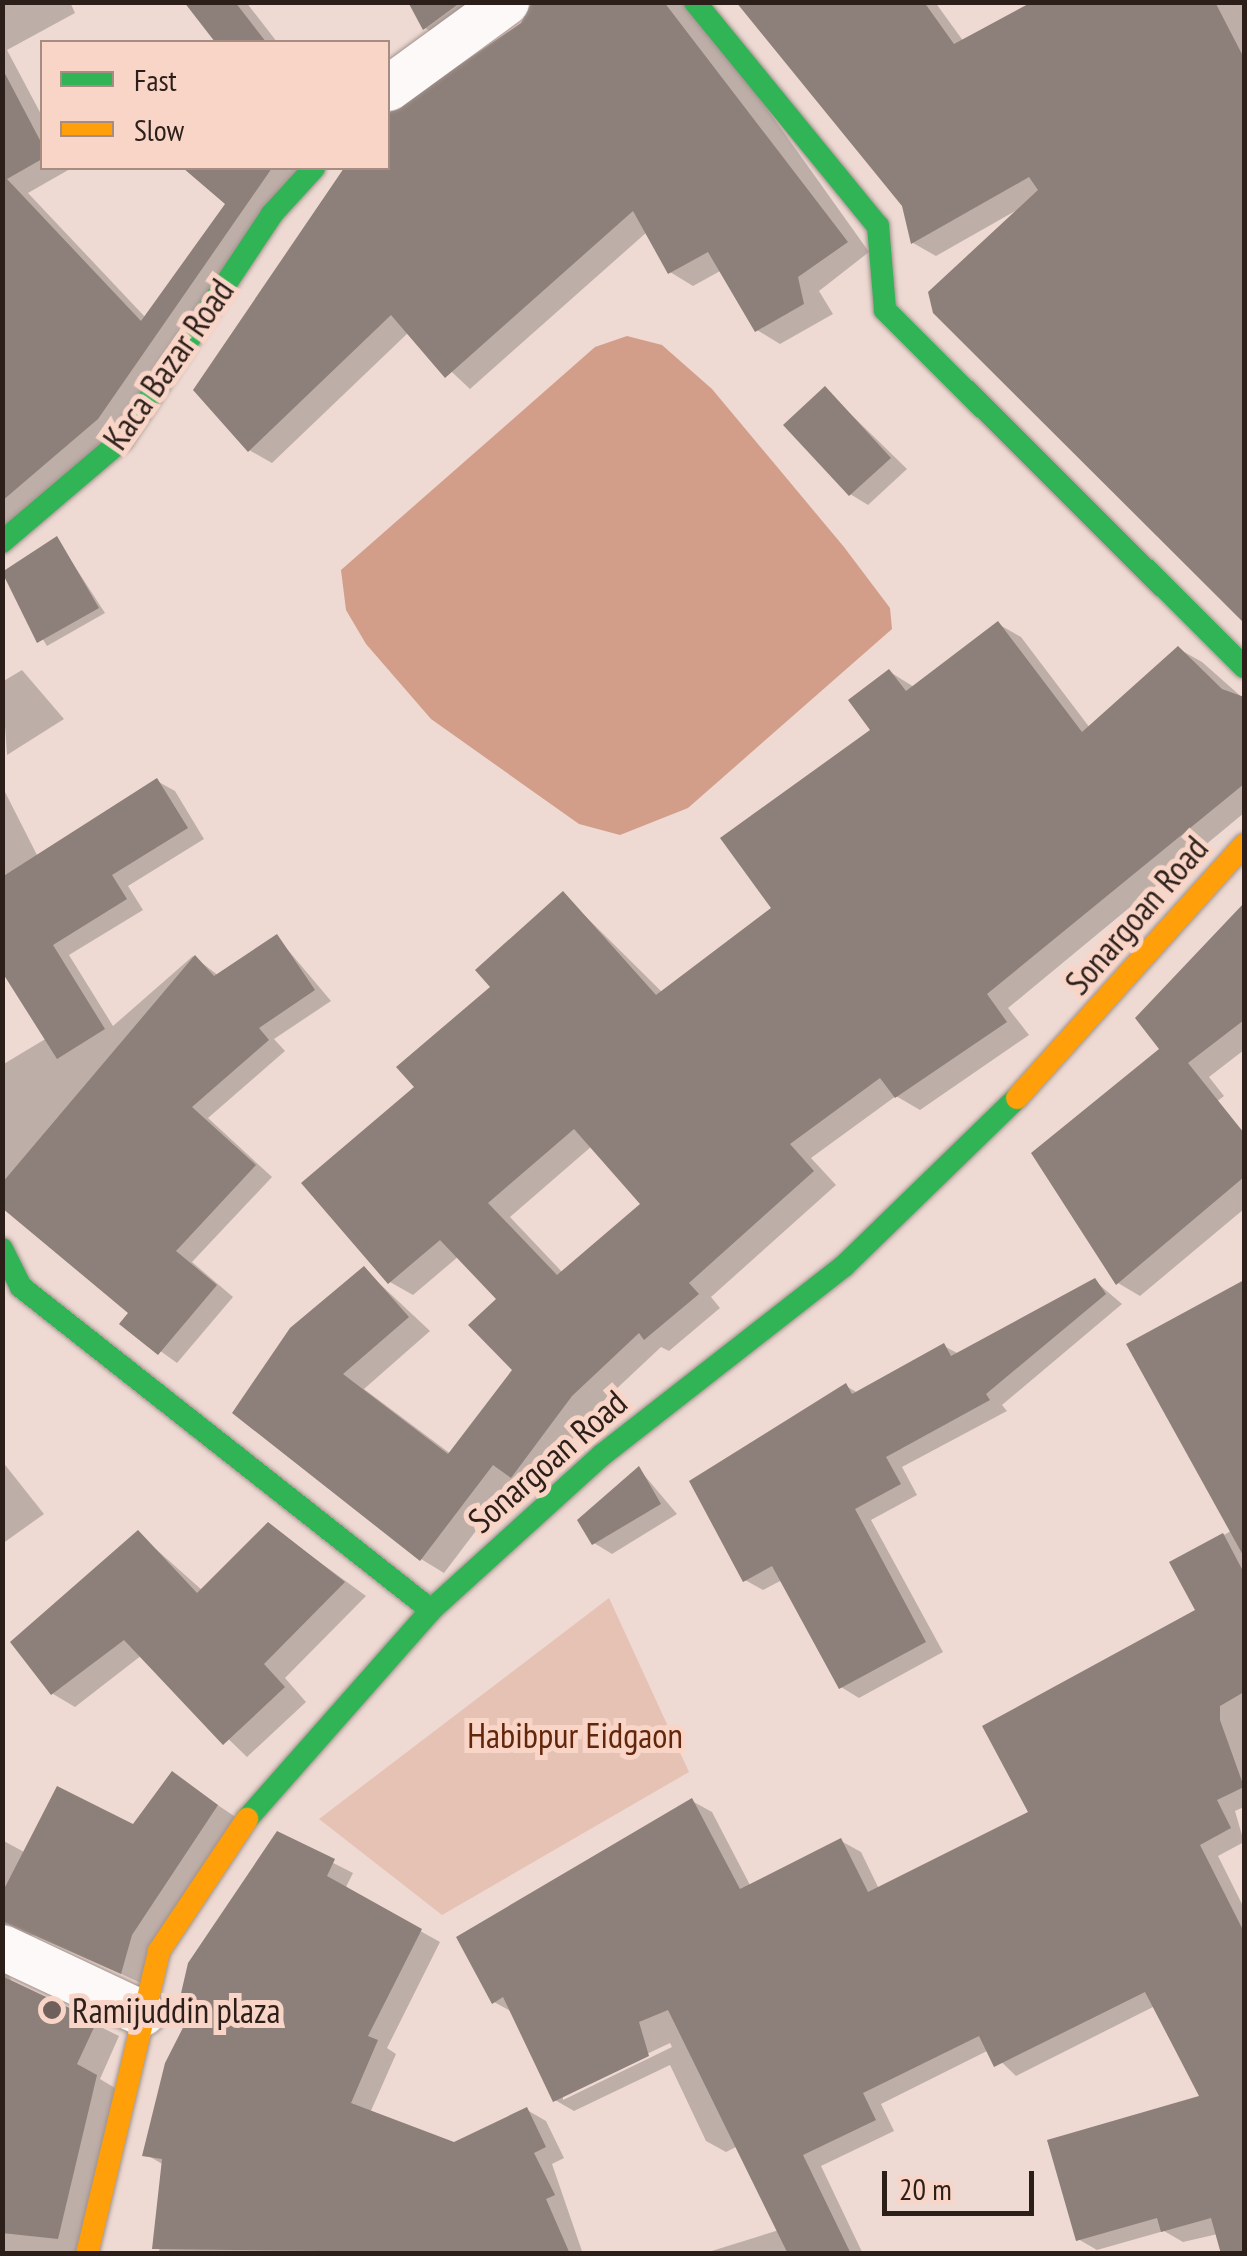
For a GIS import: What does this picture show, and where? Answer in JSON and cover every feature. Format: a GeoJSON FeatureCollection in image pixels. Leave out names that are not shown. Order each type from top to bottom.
{"type":"FeatureCollection","features":[{"type":"Feature","properties":{"kind":"street"},"geometry":{"type":"LineString","coordinates":[[390,87],[506,2]]}},
{"type":"Feature","properties":{"kind":"street"},"geometry":{"type":"LineString","coordinates":[[696,2],[878,226],[884,310],[1244,667]]}},
{"type":"Feature","properties":{"kind":"street","name":"Kaca Bazar Road"},"geometry":{"type":"LineString","coordinates":[[2,542],[122,440],[272,214],[312,170]]}},
{"type":"Feature","properties":{"kind":"street","name":"Sonargoan Road"},"geometry":{"type":"LineString","coordinates":[[86,2254],[159,1952],[214,1861],[320,1726],[430,1610],[602,1455],[844,1266],[1062,1054],[1244,845]]}},
{"type":"Feature","properties":{"kind":"street"},"geometry":{"type":"LineString","coordinates":[[2,1249],[20,1288],[430,1610]]}},
{"type":"Feature","properties":{"kind":"street"},"geometry":{"type":"LineString","coordinates":[[2,1947],[142,2013]]}},
{"type":"Feature","properties":{"kind":"green space","name":"Habibpur Eidgaon"},"geometry":{"type":"Polygon","coordinates":[[[609,1598],[689,1772],[442,1915],[319,1819],[609,1598]]]}},
{"type":"Feature","properties":{"kind":"shaded area"},"geometry":{"type":"Polygon","coordinates":[[[627,336],[662,345],[712,389],[890,608],[892,629],[688,808],[620,835],[579,824],[431,719],[366,644],[346,610],[341,570],[595,347],[627,336]]]}},
{"type":"Feature","properties":{"kind":"building"},"geometry":{"type":"Polygon","coordinates":[[[184,2],[235,2],[264,40],[213,40],[184,2]]]}},
{"type":"Feature","properties":{"kind":"building"},"geometry":{"type":"Polygon","coordinates":[[[408,2],[461,2],[423,30],[408,2]]]}},
{"type":"Feature","properties":{"kind":"building"},"geometry":{"type":"Polygon","coordinates":[[[532,2],[664,2],[848,242],[798,277],[804,304],[755,332],[708,252],[668,274],[633,211],[445,378],[391,315],[248,452],[193,390],[343,170],[390,170],[390,113],[521,23],[532,2]]]}},
{"type":"Feature","properties":{"kind":"building"},"geometry":{"type":"Polygon","coordinates":[[[736,2],[924,2],[954,44],[1032,2],[1215,2],[1244,58],[1244,623],[933,313],[928,292],[1038,190],[1029,177],[911,244],[902,206],[736,2]]]}},
{"type":"Feature","properties":{"kind":"building"},"geometry":{"type":"Polygon","coordinates":[[[2,68],[40,140],[40,160],[7,179],[141,321],[225,204],[185,170],[271,170],[98,419],[2,501],[2,68]]]}},
{"type":"Feature","properties":{"kind":"building"},"geometry":{"type":"Polygon","coordinates":[[[825,386],[891,458],[849,496],[783,425],[825,386]]]}},
{"type":"Feature","properties":{"kind":"building"},"geometry":{"type":"Polygon","coordinates":[[[57,536],[99,608],[37,643],[2,572],[57,536]]]}},
{"type":"Feature","properties":{"kind":"building"},"geometry":{"type":"Polygon","coordinates":[[[998,621],[1082,732],[1178,646],[1222,689],[1244,697],[1244,784],[987,994],[1007,1022],[895,1098],[880,1078],[790,1144],[814,1171],[689,1283],[699,1294],[644,1340],[639,1333],[572,1396],[511,1478],[493,1465],[420,1561],[232,1413],[290,1328],[364,1266],[409,1317],[343,1374],[448,1454],[512,1370],[468,1325],[496,1299],[440,1240],[388,1284],[301,1183],[414,1087],[396,1067],[490,987],[475,970],[563,891],[656,995],[771,908],[720,838],[870,730],[848,700],[889,669],[906,691],[998,621]],[[574,1129],[488,1203],[557,1275],[640,1204],[574,1129]]]}},
{"type":"Feature","properties":{"kind":"building"},"geometry":{"type":"Polygon","coordinates":[[[157,778],[188,828],[112,875],[127,899],[53,945],[105,1029],[57,1059],[2,972],[2,877],[157,778]]]}},
{"type":"Feature","properties":{"kind":"building"},"geometry":{"type":"Polygon","coordinates":[[[1244,903],[1244,1020],[1188,1063],[1244,1133],[1244,1177],[1116,1285],[1031,1153],[1159,1049],[1135,1018],[1244,903]]]}},
{"type":"Feature","properties":{"kind":"building"},"geometry":{"type":"Polygon","coordinates":[[[277,934],[315,990],[259,1028],[269,1040],[192,1107],[256,1165],[176,1251],[217,1285],[158,1355],[119,1324],[128,1313],[2,1208],[2,1183],[195,955],[214,976],[277,934]]]}},
{"type":"Feature","properties":{"kind":"building"},"geometry":{"type":"Polygon","coordinates":[[[1095,1278],[1106,1294],[986,1394],[990,1400],[886,1457],[901,1484],[855,1509],[926,1642],[839,1689],[772,1566],[743,1582],[689,1481],[846,1383],[852,1394],[944,1343],[951,1356],[1095,1278]]]}},
{"type":"Feature","properties":{"kind":"building"},"geometry":{"type":"Polygon","coordinates":[[[1244,1280],[1244,1557],[1126,1344],[1244,1280]]]}},
{"type":"Feature","properties":{"kind":"building"},"geometry":{"type":"Polygon","coordinates":[[[639,1466],[661,1504],[592,1545],[577,1520],[639,1466]]]}},
{"type":"Feature","properties":{"kind":"building"},"geometry":{"type":"Polygon","coordinates":[[[268,1522],[345,1582],[264,1664],[285,1687],[223,1745],[124,1640],[51,1695],[10,1642],[138,1530],[197,1593],[268,1522]]]}},
{"type":"Feature","properties":{"kind":"building"},"geometry":{"type":"Polygon","coordinates":[[[1223,1533],[1244,1573],[1244,1692],[1220,1706],[1220,1720],[1244,1787],[1217,1800],[1231,1828],[1200,1845],[1244,1932],[1244,2254],[1221,2254],[1211,2218],[1161,2232],[1157,2218],[1076,2241],[1047,2140],[1199,2096],[1145,1992],[994,2067],[979,2036],[863,2093],[876,2120],[803,2155],[851,2254],[788,2254],[668,2010],[639,2022],[649,2056],[553,2102],[503,1997],[492,2004],[456,1937],[692,1798],[740,1889],[841,1838],[868,1892],[1028,1812],[982,1726],[1195,1610],[1169,1562],[1223,1533]]]}},
{"type":"Feature","properties":{"kind":"building"},"geometry":{"type":"Polygon","coordinates":[[[172,1771],[218,1805],[132,1935],[121,1974],[2,1921],[2,1893],[57,1786],[133,1824],[172,1771]]]}},
{"type":"Feature","properties":{"kind":"building"},"geometry":{"type":"Polygon","coordinates":[[[277,1831],[335,1859],[327,1876],[422,1929],[368,2036],[378,2040],[351,2103],[454,2142],[527,2107],[546,2147],[534,2153],[555,2195],[546,2199],[570,2254],[152,2249],[162,2159],[142,2156],[165,2063],[193,2008],[179,2002],[188,1963],[277,1831]]]}},
{"type":"Feature","properties":{"kind":"building"},"geometry":{"type":"Polygon","coordinates":[[[2,1976],[97,2021],[77,2064],[97,2075],[58,2239],[2,2233],[2,1976]]]}},
{"type":"Feature","properties":{"kind":"traffic: fast"},"geometry":{"type":"LineString","coordinates":[[695,2],[878,226],[885,310],[1244,667]]}},
{"type":"Feature","properties":{"kind":"traffic: fast"},"geometry":{"type":"LineString","coordinates":[[2,542],[122,440],[272,214],[312,170]]}},
{"type":"Feature","properties":{"kind":"traffic: fast"},"geometry":{"type":"LineString","coordinates":[[247,1819],[431,1610],[602,1455],[844,1266],[1017,1098]]}},
{"type":"Feature","properties":{"kind":"traffic: fast"},"geometry":{"type":"LineString","coordinates":[[2,1249],[21,1287],[431,1610]]}},
{"type":"Feature","properties":{"kind":"traffic: slow"},"geometry":{"type":"LineString","coordinates":[[1017,1098],[1244,845]]}},
{"type":"Feature","properties":{"kind":"traffic: slow"},"geometry":{"type":"LineString","coordinates":[[87,2254],[159,1951],[247,1819]]}},
{"type":"Feature","properties":{"kind":"place","name":"Ramijuddin plaza"},"geometry":{"type":"Point","coordinates":[52,2010]}}]}
